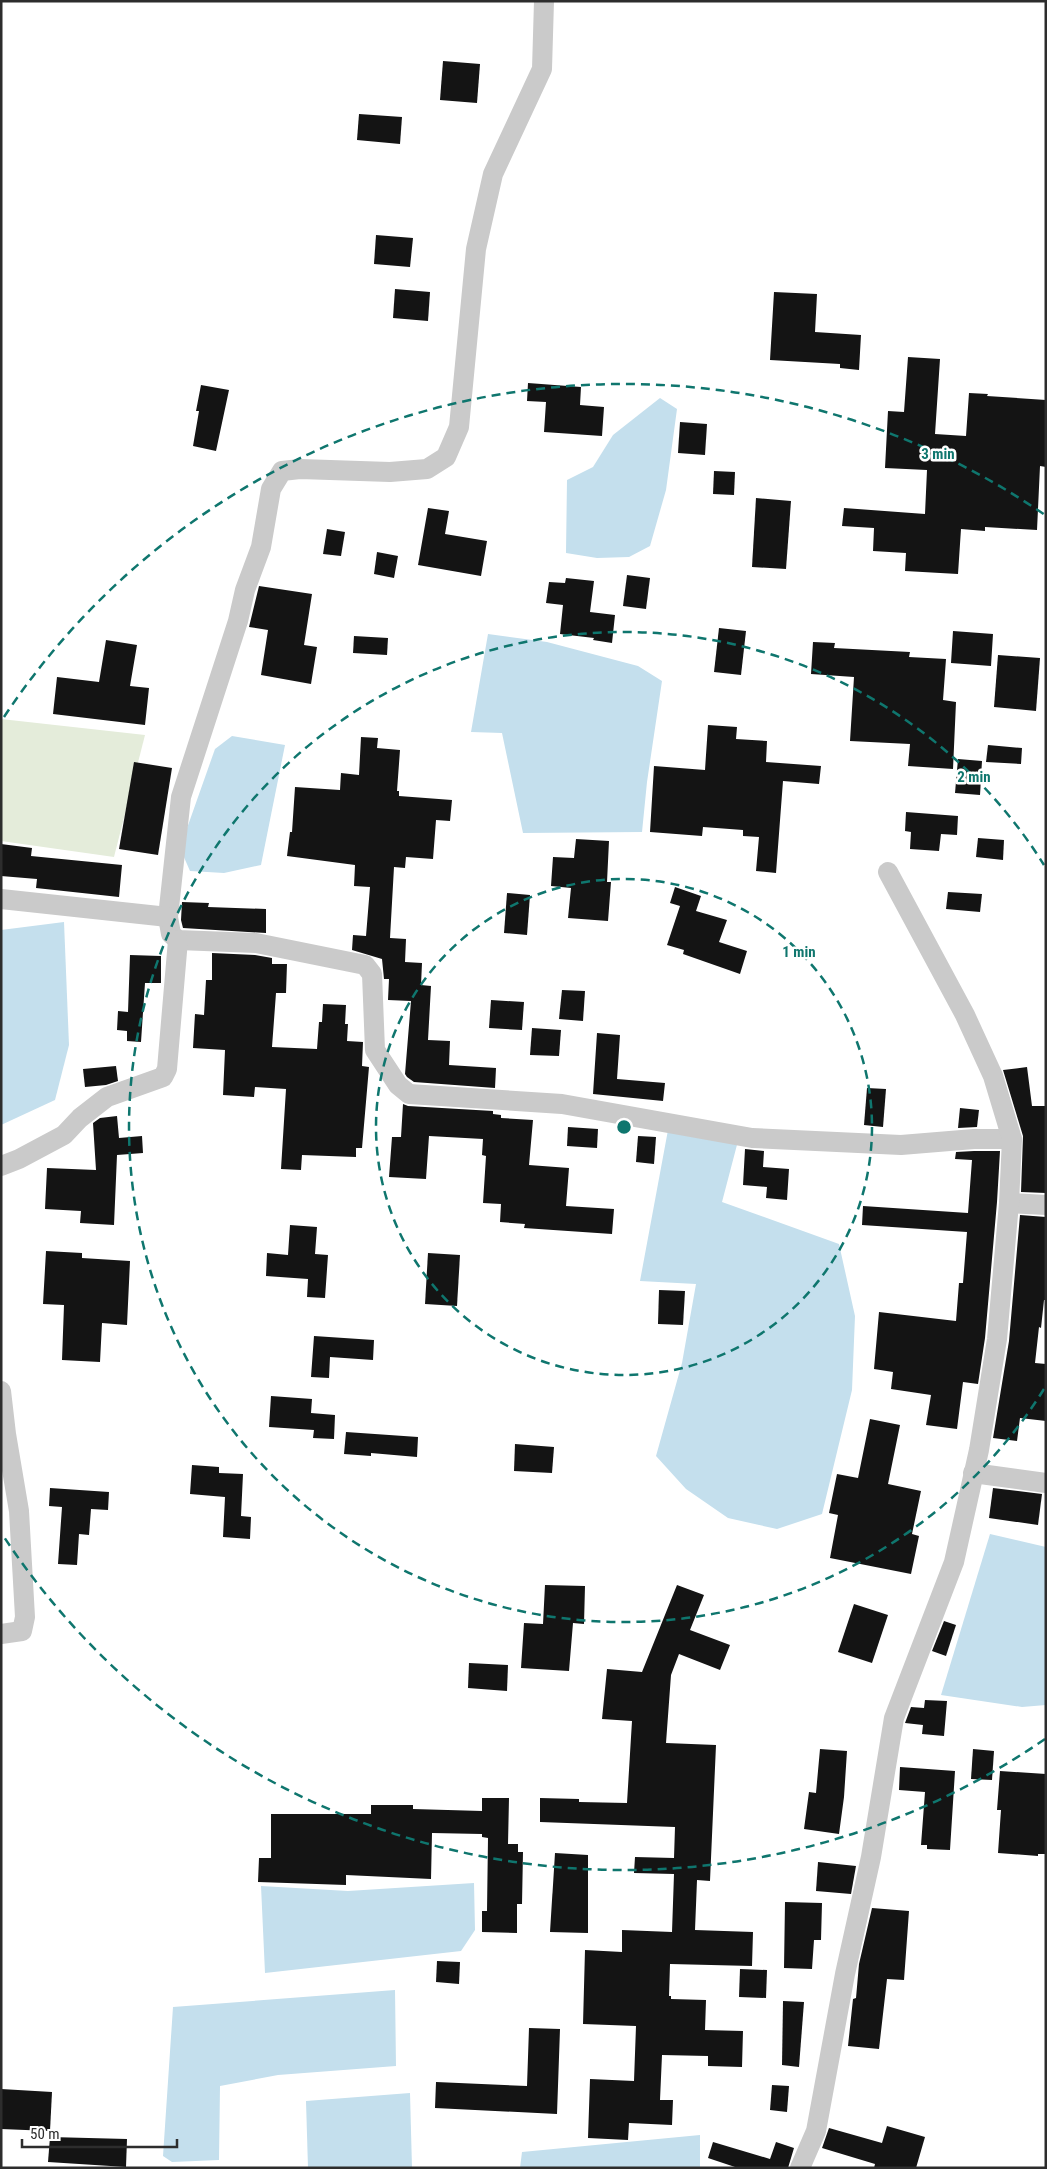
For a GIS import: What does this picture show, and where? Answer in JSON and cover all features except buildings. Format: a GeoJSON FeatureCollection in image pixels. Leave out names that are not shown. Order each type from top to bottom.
{"type":"FeatureCollection","features":[{"type":"Feature","properties":{"kind":"street"},"geometry":{"type":"LineString","coordinates":[[544,1],[542,68],[493,174],[476,250],[459,427],[446,457],[427,469],[390,472],[300,469],[282,471],[271,489],[261,547],[245,590],[238,621],[181,797],[168,917],[171,934],[178,940],[256,943],[365,964],[372,974],[376,1050],[398,1085],[409,1094],[562,1104],[752,1138],[901,1145],[974,1139],[1012,1139]]}},
{"type":"Feature","properties":{"kind":"street"},"geometry":{"type":"LineString","coordinates":[[800,2168],[816,2131],[845,1974],[871,1857],[894,1718],[954,1562],[972,1473],[979,1450],[997,1339],[1008,1203],[1012,1139],[993,1076],[965,1014],[888,872]]}},
{"type":"Feature","properties":{"kind":"street"},"geometry":{"type":"LineString","coordinates":[[1,899],[168,917]]}},
{"type":"Feature","properties":{"kind":"street"},"geometry":{"type":"LineString","coordinates":[[1,1166],[20,1159],[64,1135],[80,1118],[107,1097],[163,1077],[167,1069],[178,940]]}},
{"type":"Feature","properties":{"kind":"street"},"geometry":{"type":"LineString","coordinates":[[1008,1203],[1046,1205]]}},
{"type":"Feature","properties":{"kind":"street"},"geometry":{"type":"LineString","coordinates":[[1,1392],[19,1511],[25,1618],[22,1631],[1,1634]]}},
{"type":"Feature","properties":{"kind":"street"},"geometry":{"type":"LineString","coordinates":[[972,1473],[1046,1483]]}},
{"type":"Feature","properties":{"kind":"green space"},"geometry":{"type":"Polygon","coordinates":[[[1,719],[145,735],[114,857],[1,841],[1,719]]]}},
{"type":"Feature","properties":{"kind":"water"},"geometry":{"type":"Polygon","coordinates":[[[660,398],[677,409],[666,490],[650,546],[629,557],[597,558],[566,553],[567,480],[593,467],[613,435],[660,398]]]}},
{"type":"Feature","properties":{"kind":"water"},"geometry":{"type":"Polygon","coordinates":[[[488,634],[547,642],[638,666],[662,681],[647,782],[642,832],[523,833],[502,733],[471,732],[488,634]]]}},
{"type":"Feature","properties":{"kind":"water"},"geometry":{"type":"Polygon","coordinates":[[[232,736],[285,745],[261,865],[224,873],[190,871],[180,848],[215,749],[232,736]]]}},
{"type":"Feature","properties":{"kind":"water"},"geometry":{"type":"Polygon","coordinates":[[[64,922],[69,1045],[55,1100],[1,1125],[1,930],[64,922]]]}},
{"type":"Feature","properties":{"kind":"water"},"geometry":{"type":"Polygon","coordinates":[[[668,1130],[738,1141],[722,1202],[839,1244],[855,1316],[852,1390],[822,1514],[777,1529],[728,1518],[686,1489],[656,1456],[682,1363],[696,1284],[640,1281],[668,1130]]]}},
{"type":"Feature","properties":{"kind":"water"},"geometry":{"type":"Polygon","coordinates":[[[990,1534],[1046,1547],[1046,1705],[1022,1707],[941,1695],[990,1534]]]}},
{"type":"Feature","properties":{"kind":"water"},"geometry":{"type":"Polygon","coordinates":[[[474,1883],[475,1930],[461,1951],[265,1973],[261,1886],[348,1891],[474,1883]]]}},
{"type":"Feature","properties":{"kind":"water"},"geometry":{"type":"Polygon","coordinates":[[[395,1990],[396,2066],[278,2075],[220,2086],[219,2160],[172,2162],[163,2156],[173,2007],[395,1990]]]}},
{"type":"Feature","properties":{"kind":"water"},"geometry":{"type":"Polygon","coordinates":[[[410,2093],[412,2168],[308,2168],[306,2101],[410,2093]]]}},
{"type":"Feature","properties":{"kind":"water"},"geometry":{"type":"Polygon","coordinates":[[[700,2135],[700,2168],[520,2168],[522,2152],[700,2135]]]}}]}
